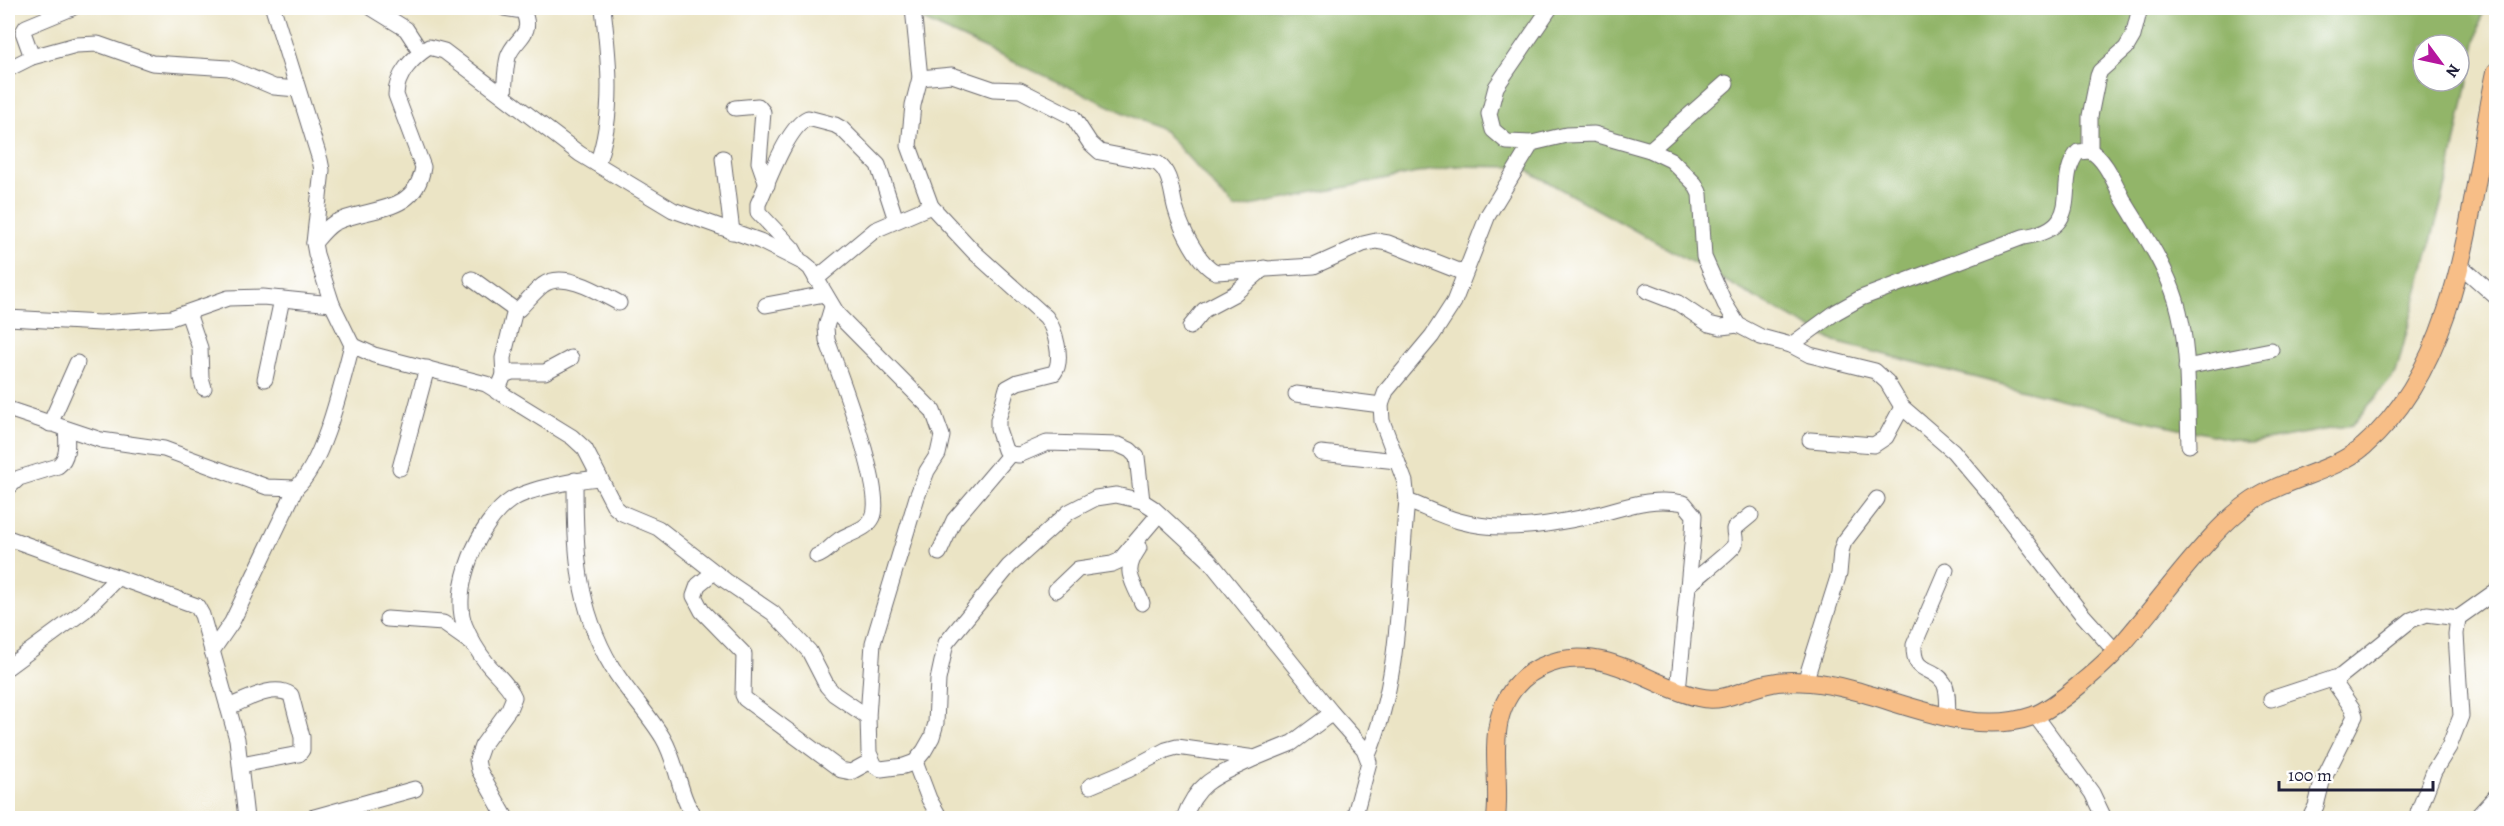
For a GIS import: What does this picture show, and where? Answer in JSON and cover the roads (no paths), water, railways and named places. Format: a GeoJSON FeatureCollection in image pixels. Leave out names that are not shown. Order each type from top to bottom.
{"type":"FeatureCollection","features":[{"type":"Feature","properties":{"kind":"main road"},"geometry":{"type":"LineString","coordinates":[[1496,819],[1496,750],[1498,723],[1504,703],[1528,673],[1553,662],[1584,658],[1605,661],[1678,691],[1709,699],[1727,698],[1771,683],[1805,682],[1841,688],[1948,716],[1979,721],[2000,721],[2035,715],[2067,696],[2116,652],[2194,555],[2226,521],[2262,495],[2336,465],[2365,445],[2391,416],[2418,379],[2437,340],[2451,302],[2460,266],[2496,72]]}},
{"type":"Feature","properties":{"kind":"street"},"geometry":{"type":"LineString","coordinates":[[32,57],[22,32],[26,27],[72,8]]}},
{"type":"Feature","properties":{"kind":"street"},"geometry":{"type":"LineString","coordinates":[[273,8],[322,170],[314,243],[316,255],[332,304],[352,345],[368,353],[474,380],[580,442],[608,498],[622,513],[658,528],[784,622],[809,651],[826,686],[868,717]]}},
{"type":"Feature","properties":{"kind":"street"},"geometry":{"type":"LineString","coordinates":[[372,8],[406,29],[422,52]]}},
{"type":"Feature","properties":{"kind":"street"},"geometry":{"type":"LineString","coordinates":[[504,8],[524,11],[527,31],[509,54],[504,95]]}},
{"type":"Feature","properties":{"kind":"street"},"geometry":{"type":"LineString","coordinates":[[597,164],[606,134],[609,61],[603,8]]}},
{"type":"Feature","properties":{"kind":"street"},"geometry":{"type":"LineString","coordinates":[[913,8],[920,78],[913,105],[909,146],[931,206],[974,252],[1050,323],[1059,361],[1054,373],[1011,384],[1004,393],[998,429],[1002,445],[1010,454],[1019,455],[1047,443],[1119,445],[1130,450],[1137,458],[1142,501]]}},
{"type":"Feature","properties":{"kind":"street"},"geometry":{"type":"LineString","coordinates":[[1550,8],[1496,87],[1489,114],[1493,130],[1507,142],[1532,143],[1566,135],[1594,134],[1650,150],[1671,160],[1695,184],[1700,194],[1704,257],[1725,304],[1738,325],[1761,337],[1791,345],[1828,361],[1875,371],[1887,382],[1902,407],[1953,451],[1991,496],[2081,613],[2116,652]]}},
{"type":"Feature","properties":{"kind":"street"},"geometry":{"type":"LineString","coordinates":[[2090,151],[2090,116],[2098,76],[2104,67],[2126,48],[2133,36],[2140,8]]}},
{"type":"Feature","properties":{"kind":"street"},"geometry":{"type":"LineString","coordinates":[[8,69],[32,57],[76,45],[98,44],[152,63],[228,68],[274,87],[297,89]]}},
{"type":"Feature","properties":{"kind":"street"},"geometry":{"type":"LineString","coordinates":[[314,243],[336,222],[405,201],[422,174],[422,159],[396,95],[396,86],[404,70],[422,52],[429,47],[444,51],[580,154],[673,210],[760,241],[810,268],[828,301],[933,411],[942,436],[938,454],[927,471],[917,497],[877,626],[872,657],[868,717],[869,753],[871,761],[880,770],[915,762],[932,737],[936,723],[938,680],[946,643],[1009,566],[1081,504],[1096,498],[1116,495],[1142,501],[1208,559],[1368,755]]}},
{"type":"Feature","properties":{"kind":"street"},"geometry":{"type":"LineString","coordinates":[[920,78],[952,75],[993,89],[1020,90],[1073,117],[1090,143],[1100,152],[1157,163],[1167,173],[1178,215],[1203,265],[1216,272],[1314,266],[1376,241],[1388,243],[1464,273]]}},
{"type":"Feature","properties":{"kind":"street"},"geometry":{"type":"LineString","coordinates":[[1650,150],[1725,83]]}},
{"type":"Feature","properties":{"kind":"street"},"geometry":{"type":"LineString","coordinates":[[735,108],[758,106],[763,112],[759,162],[767,186]]}},
{"type":"Feature","properties":{"kind":"street"},"geometry":{"type":"LineString","coordinates":[[800,261],[793,249],[758,212],[759,204],[787,143],[803,120],[813,117],[842,129],[878,165],[896,220]]}},
{"type":"Feature","properties":{"kind":"street"},"geometry":{"type":"LineString","coordinates":[[1354,819],[1368,771],[1368,755],[1377,736],[1394,655],[1400,613],[1407,501],[1405,483],[1382,421],[1381,405],[1392,382],[1444,319],[1454,302],[1488,215],[1532,143]]}},
{"type":"Feature","properties":{"kind":"street"},"geometry":{"type":"LineString","coordinates":[[1791,345],[1836,312],[1861,298],[2013,240],[2034,235],[2055,225],[2063,215],[2072,160],[2078,152],[2090,151],[2099,157],[2162,267],[2176,298],[2183,324],[2189,445]]}},
{"type":"Feature","properties":{"kind":"street"},"geometry":{"type":"LineString","coordinates":[[723,158],[732,232]]}},
{"type":"Feature","properties":{"kind":"street"},"geometry":{"type":"LineString","coordinates":[[816,279],[875,230],[931,206]]}},
{"type":"Feature","properties":{"kind":"street"},"geometry":{"type":"LineString","coordinates":[[2460,266],[2496,297]]}},
{"type":"Feature","properties":{"kind":"street"},"geometry":{"type":"LineString","coordinates":[[1190,327],[1204,310],[1234,294],[1264,268]]}},
{"type":"Feature","properties":{"kind":"street"},"geometry":{"type":"LineString","coordinates":[[472,279],[515,310]]}},
{"type":"Feature","properties":{"kind":"street"},"geometry":{"type":"LineString","coordinates":[[515,310],[519,309],[543,285],[557,281],[578,282],[619,303]]}},
{"type":"Feature","properties":{"kind":"street"},"geometry":{"type":"LineString","coordinates":[[1647,291],[1678,303],[1709,324],[1721,327],[1738,325]]}},
{"type":"Feature","properties":{"kind":"street"},"geometry":{"type":"LineString","coordinates":[[8,318],[100,323],[171,318],[228,298],[282,299],[332,304]]}},
{"type":"Feature","properties":{"kind":"street"},"geometry":{"type":"LineString","coordinates":[[265,379],[282,299]]}},
{"type":"Feature","properties":{"kind":"street"},"geometry":{"type":"LineString","coordinates":[[766,305],[828,301]]}},
{"type":"Feature","properties":{"kind":"street"},"geometry":{"type":"LineString","coordinates":[[817,556],[824,554],[840,539],[870,522],[875,509],[855,415],[827,340],[828,301]]}},
{"type":"Feature","properties":{"kind":"street"},"geometry":{"type":"LineString","coordinates":[[497,392],[504,375],[503,358],[515,310]]}},
{"type":"Feature","properties":{"kind":"street"},"geometry":{"type":"LineString","coordinates":[[188,313],[200,348],[204,388]]}},
{"type":"Feature","properties":{"kind":"street"},"geometry":{"type":"LineString","coordinates":[[212,651],[232,622],[296,488],[305,478],[328,429],[352,345]]}},
{"type":"Feature","properties":{"kind":"street"},"geometry":{"type":"LineString","coordinates":[[2186,367],[2271,350]]}},
{"type":"Feature","properties":{"kind":"street"},"geometry":{"type":"LineString","coordinates":[[504,375],[512,372],[545,372],[571,358]]}},
{"type":"Feature","properties":{"kind":"street"},"geometry":{"type":"LineString","coordinates":[[50,424],[77,363]]}},
{"type":"Feature","properties":{"kind":"street"},"geometry":{"type":"LineString","coordinates":[[400,468],[427,368]]}},
{"type":"Feature","properties":{"kind":"street"},"geometry":{"type":"LineString","coordinates":[[1296,394],[1381,405]]}},
{"type":"Feature","properties":{"kind":"street"},"geometry":{"type":"LineString","coordinates":[[1810,440],[1874,445],[1886,437],[1902,407]]}},
{"type":"Feature","properties":{"kind":"street"},"geometry":{"type":"LineString","coordinates":[[8,409],[101,440],[164,448],[267,487],[296,488]]}},
{"type":"Feature","properties":{"kind":"street"},"geometry":{"type":"LineString","coordinates":[[8,488],[15,480],[58,466],[63,462],[67,454],[66,430]]}},
{"type":"Feature","properties":{"kind":"street"},"geometry":{"type":"LineString","coordinates":[[1321,453],[1397,461]]}},
{"type":"Feature","properties":{"kind":"street"},"geometry":{"type":"LineString","coordinates":[[939,552],[954,520],[1010,454]]}},
{"type":"Feature","properties":{"kind":"street"},"geometry":{"type":"LineString","coordinates":[[506,819],[479,770],[477,760],[482,746],[509,709],[514,697],[511,689],[485,661],[463,618],[465,569],[483,527],[491,517],[518,497],[575,480],[599,478]]}},
{"type":"Feature","properties":{"kind":"street"},"geometry":{"type":"LineString","coordinates":[[575,480],[575,549],[581,591],[594,633],[613,669],[663,736],[685,800],[695,819]]}},
{"type":"Feature","properties":{"kind":"street"},"geometry":{"type":"LineString","coordinates":[[1407,501],[1458,521],[1504,527],[1530,526],[1590,516],[1648,500],[1662,499],[1684,503],[1694,515],[1678,691]]}},
{"type":"Feature","properties":{"kind":"street"},"geometry":{"type":"LineString","coordinates":[[1805,682],[1839,574],[1844,542],[1877,499]]}},
{"type":"Feature","properties":{"kind":"street"},"geometry":{"type":"LineString","coordinates":[[1056,590],[1078,569],[1119,561],[1159,514]]}},
{"type":"Feature","properties":{"kind":"street"},"geometry":{"type":"LineString","coordinates":[[1688,586],[1702,572],[1731,551],[1736,543],[1734,529],[1750,515]]}},
{"type":"Feature","properties":{"kind":"street"},"geometry":{"type":"LineString","coordinates":[[1142,535],[1140,547],[1129,564],[1129,571],[1142,603]]}},
{"type":"Feature","properties":{"kind":"street"},"geometry":{"type":"LineString","coordinates":[[8,538],[116,579],[197,606],[237,739],[246,819]]}},
{"type":"Feature","properties":{"kind":"street"},"geometry":{"type":"LineString","coordinates":[[1946,570],[1914,645],[1913,657],[1917,665],[1939,677],[1944,683],[1947,691],[1948,716]]}},
{"type":"Feature","properties":{"kind":"street"},"geometry":{"type":"LineString","coordinates":[[714,572],[698,585],[694,596],[702,611],[744,654],[743,695],[746,699],[841,770],[852,772],[871,761]]}},
{"type":"Feature","properties":{"kind":"street"},"geometry":{"type":"LineString","coordinates":[[8,667],[77,617],[94,603],[116,579]]}},
{"type":"Feature","properties":{"kind":"street"},"geometry":{"type":"LineString","coordinates":[[2271,699],[2332,680],[2355,667],[2410,620],[2427,614],[2458,618],[2496,591]]}},
{"type":"Feature","properties":{"kind":"street"},"geometry":{"type":"LineString","coordinates":[[448,626],[463,618]]}},
{"type":"Feature","properties":{"kind":"street"},"geometry":{"type":"LineString","coordinates":[[2416,819],[2434,771],[2449,747],[2461,716],[2456,634],[2458,618]]}},
{"type":"Feature","properties":{"kind":"street"},"geometry":{"type":"LineString","coordinates":[[387,619],[436,621],[448,626],[477,647]]}},
{"type":"Feature","properties":{"kind":"street"},"geometry":{"type":"LineString","coordinates":[[2310,819],[2329,767],[2355,716],[2332,680]]}},
{"type":"Feature","properties":{"kind":"street"},"geometry":{"type":"LineString","coordinates":[[228,707],[280,689],[291,695],[302,737],[302,750],[299,753],[241,765]]}},
{"type":"Feature","properties":{"kind":"street"},"geometry":{"type":"LineString","coordinates":[[1184,819],[1193,796],[1201,786],[1255,758],[1292,743],[1332,713]]}},
{"type":"Feature","properties":{"kind":"street"},"geometry":{"type":"LineString","coordinates":[[2035,715],[2092,793],[2104,819]]}},
{"type":"Feature","properties":{"kind":"street"},"geometry":{"type":"LineString","coordinates":[[1090,786],[1177,747],[1255,758]]}},
{"type":"Feature","properties":{"kind":"street"},"geometry":{"type":"LineString","coordinates":[[915,762],[929,799],[940,819]]}},
{"type":"Feature","properties":{"kind":"street"},"geometry":{"type":"LineString","coordinates":[[311,819],[415,789]]}},
{"type":"Feature","properties":{"kind":"street"},"geometry":{"type":"LineString","coordinates":[[2476,819],[2496,795]]}}]}
